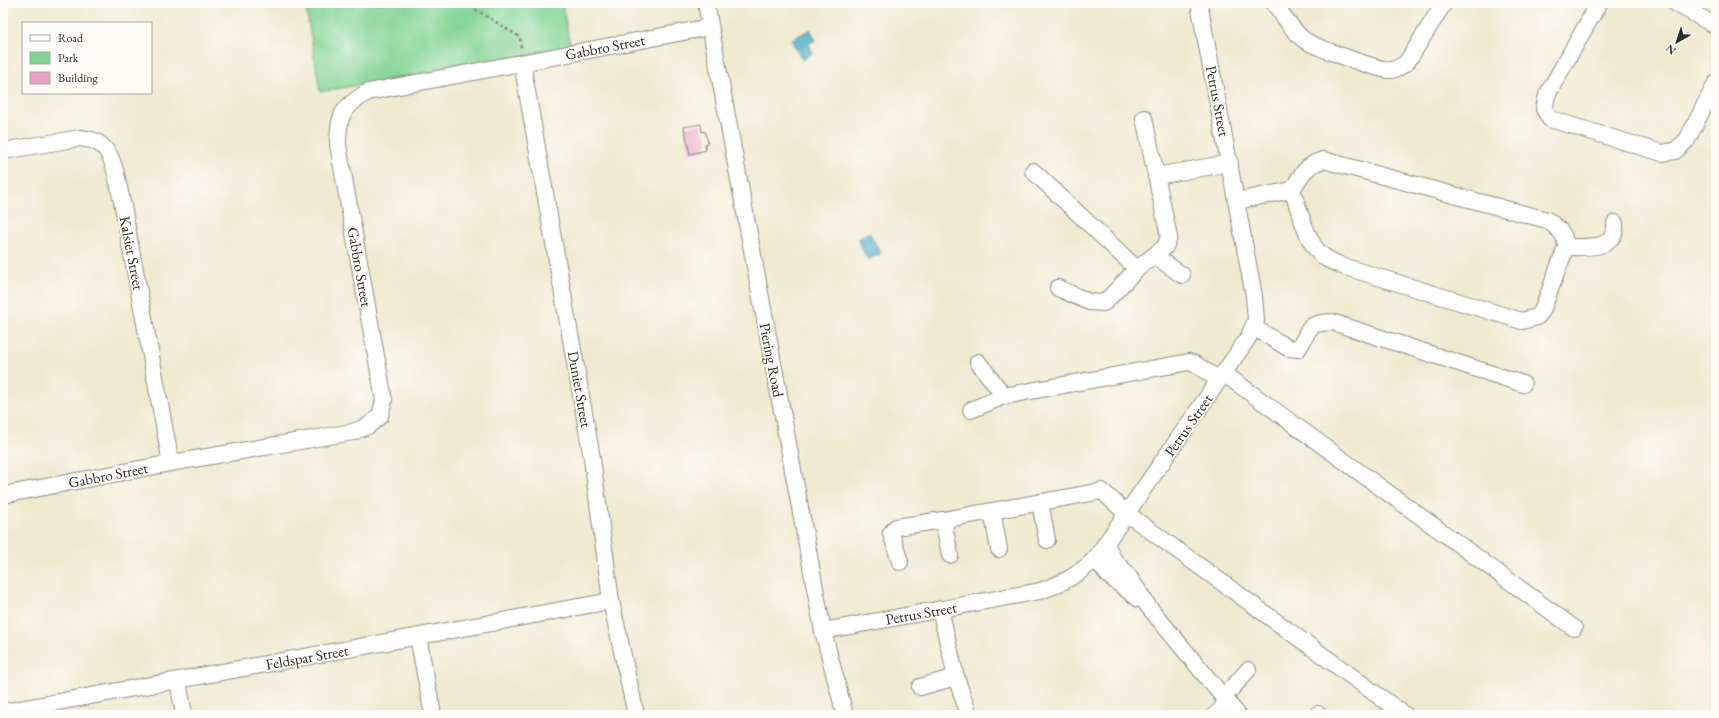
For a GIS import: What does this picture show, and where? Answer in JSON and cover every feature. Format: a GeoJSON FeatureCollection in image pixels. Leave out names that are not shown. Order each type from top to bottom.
{"type":"FeatureCollection","features":[{"type":"Feature","properties":{"kind":"street","name":"Piering Road"},"geometry":{"type":"LineString","coordinates":[[706,3],[823,631],[845,715]]}},
{"type":"Feature","properties":{"kind":"street","name":"Petrus Street"},"geometry":{"type":"LineString","coordinates":[[823,631],[1040,591],[1056,586],[1082,571],[1094,559],[1106,543],[1248,338],[1256,320],[1254,296],[1199,3]]}},
{"type":"Feature","properties":{"kind":"street"},"geometry":{"type":"LineString","coordinates":[[1274,3],[1297,33],[1307,42],[1377,67],[1390,70],[1401,67],[1407,62],[1444,3]]}},
{"type":"Feature","properties":{"kind":"street"},"geometry":{"type":"LineString","coordinates":[[1599,3],[1547,95],[1544,109],[1550,119],[1662,153],[1675,151],[1686,140],[1716,82]]}},
{"type":"Feature","properties":{"kind":"street"},"geometry":{"type":"LineString","coordinates":[[1675,3],[1716,26]]}},
{"type":"Feature","properties":{"kind":"street","name":"Gabbro Street"},"geometry":{"type":"LineString","coordinates":[[3,495],[171,463],[353,432],[368,426],[380,416],[384,400],[338,145],[338,128],[342,112],[352,101],[368,92],[710,27]]}},
{"type":"Feature","properties":{"kind":"street","name":"Duniet Street"},"geometry":{"type":"LineString","coordinates":[[522,63],[592,458],[611,601],[636,715]]}},
{"type":"Feature","properties":{"kind":"street"},"geometry":{"type":"LineString","coordinates":[[1058,288],[1089,302],[1104,303],[1137,269],[1165,247],[1169,237],[1144,118]]}},
{"type":"Feature","properties":{"kind":"street","name":"Kalsiet Street"},"geometry":{"type":"LineString","coordinates":[[3,151],[80,138],[93,140],[102,145],[109,154],[114,166],[122,201],[171,463]]}},
{"type":"Feature","properties":{"kind":"street"},"geometry":{"type":"LineString","coordinates":[[1237,200],[1292,190],[1301,176],[1312,164],[1323,160],[1547,220],[1558,228],[1565,237],[1566,247],[1542,311],[1537,317],[1522,321],[1342,266],[1327,259],[1316,249],[1313,244],[1292,190]]}},
{"type":"Feature","properties":{"kind":"street"},"geometry":{"type":"LineString","coordinates":[[1156,176],[1230,163]]}},
{"type":"Feature","properties":{"kind":"street"},"geometry":{"type":"LineString","coordinates":[[1032,171],[1137,269]]}},
{"type":"Feature","properties":{"kind":"street"},"geometry":{"type":"LineString","coordinates":[[1566,247],[1603,245],[1613,236],[1615,223]]}},
{"type":"Feature","properties":{"kind":"street"},"geometry":{"type":"LineString","coordinates":[[1155,256],[1182,275]]}},
{"type":"Feature","properties":{"kind":"street"},"geometry":{"type":"LineString","coordinates":[[1253,327],[1288,348],[1298,349],[1304,341],[1307,330],[1316,323],[1332,322],[1523,384]]}},
{"type":"Feature","properties":{"kind":"street"},"geometry":{"type":"LineString","coordinates":[[978,362],[1004,396]]}},
{"type":"Feature","properties":{"kind":"street"},"geometry":{"type":"LineString","coordinates":[[971,410],[1004,396],[1189,362],[1195,364],[1221,376],[1574,628]]}},
{"type":"Feature","properties":{"kind":"street"},"geometry":{"type":"LineString","coordinates":[[900,562],[891,533],[896,527],[943,520],[1101,491],[1126,513],[1405,715]]}},
{"type":"Feature","properties":{"kind":"street"},"geometry":{"type":"LineString","coordinates":[[1040,502],[1047,540]]}},
{"type":"Feature","properties":{"kind":"street"},"geometry":{"type":"LineString","coordinates":[[992,511],[999,549]]}},
{"type":"Feature","properties":{"kind":"street"},"geometry":{"type":"LineString","coordinates":[[943,520],[950,555]]}},
{"type":"Feature","properties":{"kind":"street"},"geometry":{"type":"LineString","coordinates":[[1106,543],[1113,559],[1128,575],[1148,606],[1238,715]]}},
{"type":"Feature","properties":{"kind":"street"},"geometry":{"type":"LineString","coordinates":[[1094,559],[1109,576],[1148,606]]}},
{"type":"Feature","properties":{"kind":"street","name":"Feldspar Street"},"geometry":{"type":"LineString","coordinates":[[3,712],[611,601]]}},
{"type":"Feature","properties":{"kind":"street"},"geometry":{"type":"LineString","coordinates":[[940,609],[956,677],[969,715]]}},
{"type":"Feature","properties":{"kind":"street"},"geometry":{"type":"LineString","coordinates":[[418,637],[432,715]]}},
{"type":"Feature","properties":{"kind":"street"},"geometry":{"type":"LineString","coordinates":[[1215,715],[1248,670]]}},
{"type":"Feature","properties":{"kind":"street"},"geometry":{"type":"LineString","coordinates":[[920,687],[956,677]]}},
{"type":"Feature","properties":{"kind":"street"},"geometry":{"type":"LineString","coordinates":[[178,681],[184,715]]}},
{"type":"Feature","properties":{"kind":"path"},"geometry":{"type":"LineString","coordinates":[[465,3],[520,37],[522,63]]}},
{"type":"Feature","properties":{"kind":"green space"},"geometry":{"type":"Polygon","coordinates":[[[305,3],[562,3],[571,47],[320,92],[305,3]]]}},
{"type":"Feature","properties":{"kind":"water"},"geometry":{"type":"Polygon","coordinates":[[[810,29],[816,40],[810,43],[809,46],[813,53],[802,60],[791,40],[810,29]]]}},
{"type":"Feature","properties":{"kind":"water"},"geometry":{"type":"Polygon","coordinates":[[[869,232],[881,253],[868,260],[857,239],[869,232]]]}},
{"type":"Feature","properties":{"kind":"building"},"geometry":{"type":"Polygon","coordinates":[[[701,124],[702,132],[705,131],[708,143],[705,144],[706,150],[690,154],[684,127],[701,124]]]}}]}
